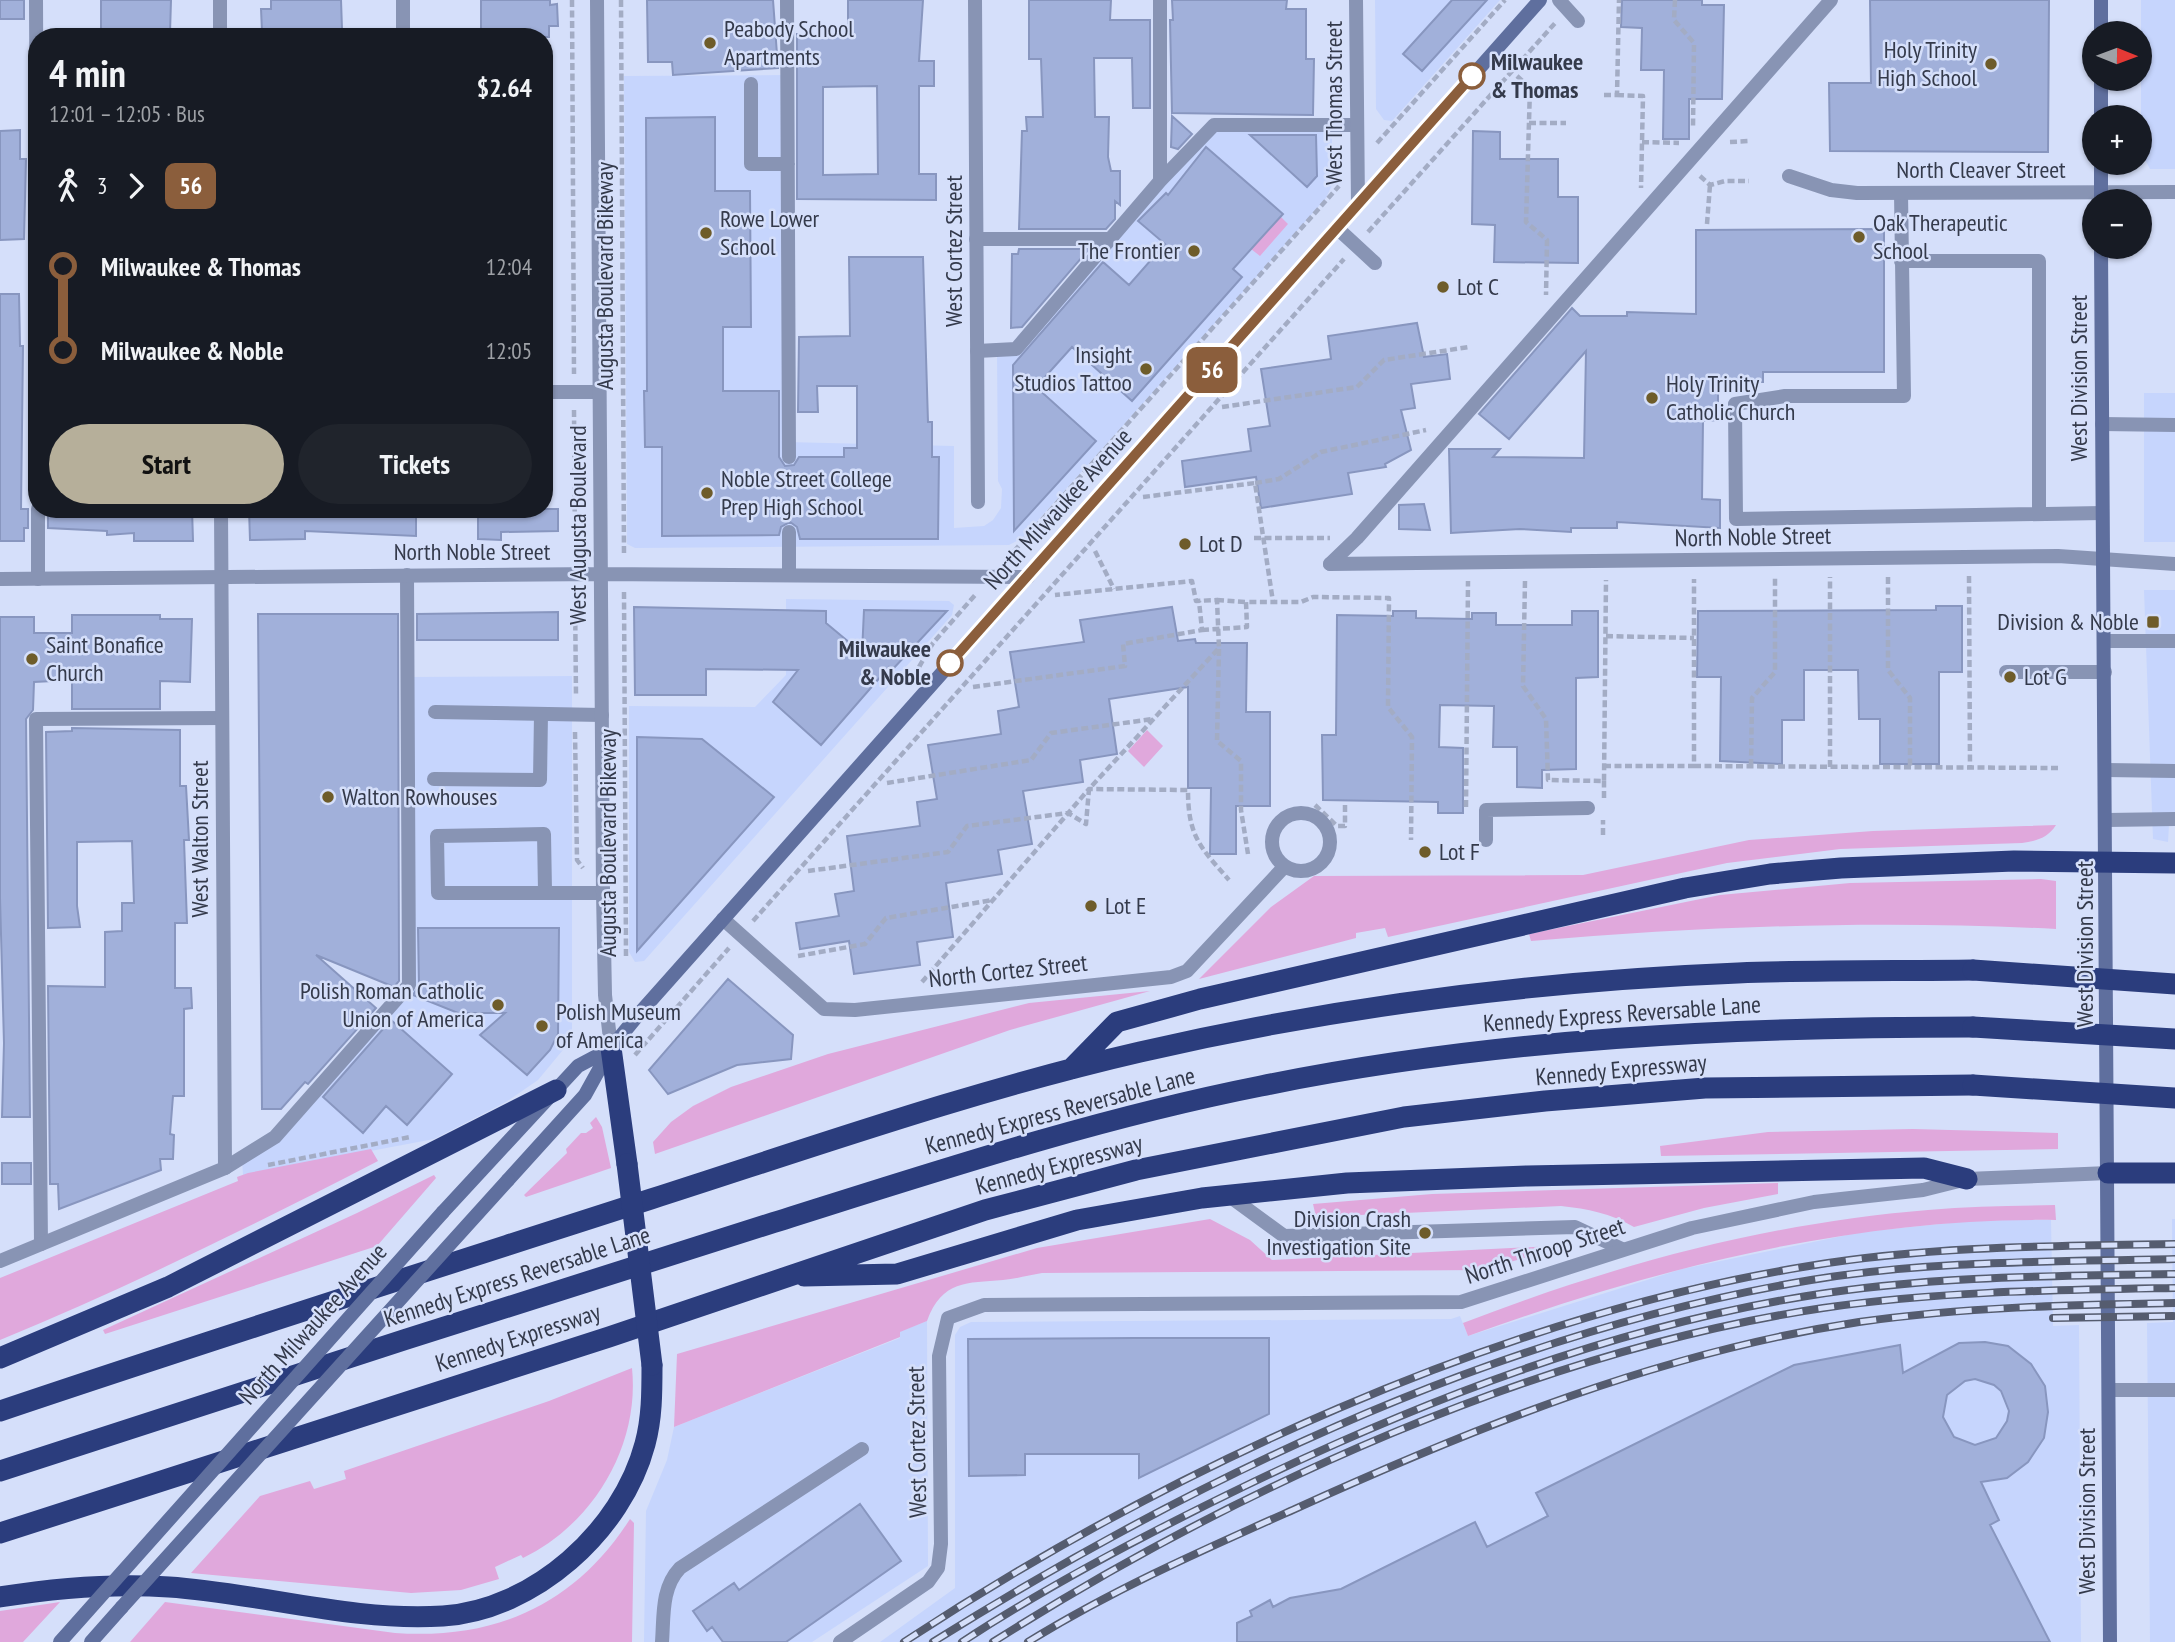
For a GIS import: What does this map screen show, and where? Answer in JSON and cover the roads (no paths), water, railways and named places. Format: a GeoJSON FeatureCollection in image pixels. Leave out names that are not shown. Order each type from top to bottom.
{"type":"FeatureCollection","features":[{"type":"Feature","properties":{"kind":"highway"},"geometry":{"type":"LineString","coordinates":[[1071,1069],[1116,1022],[1200,999],[1685,888],[1770,874],[1841,868],[2108,861],[2175,863]]}},
{"type":"Feature","properties":{"kind":"highway"},"geometry":{"type":"LineString","coordinates":[[0,1411],[430,1269],[820,1145],[1071,1069],[1233,1033],[1487,993],[1739,973],[1973,970],[2175,984]]}},
{"type":"Feature","properties":{"kind":"highway","name":"Kennedy Express Reversable Lane"},"geometry":{"type":"LineString","coordinates":[[0,1471],[991,1154],[1258,1086],[1366,1066],[1531,1045],[1717,1030],[1973,1027],[2175,1039]]}},
{"type":"Feature","properties":{"kind":"highway"},"geometry":{"type":"LineString","coordinates":[[0,1597],[60,1588],[169,1587],[377,1613],[443,1616],[476,1610],[506,1600],[566,1562],[594,1537],[617,1506],[644,1447],[652,1409],[652,1366],[611,1048]]}},
{"type":"Feature","properties":{"kind":"highway","name":"Kennedy Expressway"},"geometry":{"type":"LineString","coordinates":[[0,1533],[609,1337],[781,1276],[985,1210],[1136,1170],[1404,1117],[1705,1088],[1973,1085],[2175,1098]]}},
{"type":"Feature","properties":{"kind":"highway"},"geometry":{"type":"LineString","coordinates":[[0,1358],[168,1287],[556,1090]]}},
{"type":"Feature","properties":{"kind":"highway"},"geometry":{"type":"LineString","coordinates":[[781,1276],[897,1274],[1077,1220],[1228,1195],[1347,1183],[1527,1176],[1924,1168],[1967,1179]]}},
{"type":"Feature","properties":{"kind":"highway"},"geometry":{"type":"LineString","coordinates":[[2108,1173],[2175,1173]]}},
{"type":"Feature","properties":{"kind":"main road","name":"North Milwaukee Avenue"},"geometry":{"type":"LineString","coordinates":[[90,1642],[585,1094],[611,1048],[723,919],[1540,0]]}},
{"type":"Feature","properties":{"kind":"main road"},"geometry":{"type":"LineString","coordinates":[[2101,0],[2101,21]]}},
{"type":"Feature","properties":{"kind":"main road","name":"West Division Street"},"geometry":{"type":"LineString","coordinates":[[2101,259],[2108,861],[2110,1642]]}},
{"type":"Feature","properties":{"kind":"main road","name":"North Milwaukee Avenue"},"geometry":{"type":"LineString","coordinates":[[60,1642],[443,1212],[578,1066],[611,1048]]}},
{"type":"Feature","properties":{"kind":"street"},"geometry":{"type":"LineString","coordinates":[[36,0],[36,28]]}},
{"type":"Feature","properties":{"kind":"street"},"geometry":{"type":"LineString","coordinates":[[220,0],[220,28]]}},
{"type":"Feature","properties":{"kind":"street"},"geometry":{"type":"LineString","coordinates":[[403,0],[403,28]]}},
{"type":"Feature","properties":{"kind":"street","name":"West Augusta Boulevard"},"geometry":{"type":"LineString","coordinates":[[597,0],[603,893],[605,995],[611,1048]]}},
{"type":"Feature","properties":{"kind":"street"},"geometry":{"type":"LineString","coordinates":[[787,0],[789,457]]}},
{"type":"Feature","properties":{"kind":"street","name":"West Cortez Street"},"geometry":{"type":"LineString","coordinates":[[975,0],[978,502]]}},
{"type":"Feature","properties":{"kind":"street"},"geometry":{"type":"LineString","coordinates":[[1160,0],[1160,181]]}},
{"type":"Feature","properties":{"kind":"street","name":"West Thomas Street"},"geometry":{"type":"LineString","coordinates":[[1356,0],[1358,205]]}},
{"type":"Feature","properties":{"kind":"street"},"geometry":{"type":"LineString","coordinates":[[1559,0],[1578,21]]}},
{"type":"Feature","properties":{"kind":"street","name":"North Noble Street"},"geometry":{"type":"LineString","coordinates":[[1831,0],[1699,143],[1687,164],[1457,426],[1357,538],[1330,564],[1888,558],[2103,559],[2175,564]]}},
{"type":"Feature","properties":{"kind":"street"},"geometry":{"type":"LineString","coordinates":[[751,84],[751,164],[788,164]]}},
{"type":"Feature","properties":{"kind":"street"},"geometry":{"type":"LineString","coordinates":[[977,351],[1016,349],[1160,181],[1214,125],[1357,125]]}},
{"type":"Feature","properties":{"kind":"street","name":"North Cleaver Street"},"geometry":{"type":"LineString","coordinates":[[1789,176],[1831,190],[2082,197]]}},
{"type":"Feature","properties":{"kind":"street","name":"North Cleaver Street"},"geometry":{"type":"LineString","coordinates":[[2152,194],[2175,192]]}},
{"type":"Feature","properties":{"kind":"street"},"geometry":{"type":"LineString","coordinates":[[1901,193],[1904,396],[1785,397],[1735,404],[1736,519],[2102,513]]}},
{"type":"Feature","properties":{"kind":"street"},"geometry":{"type":"LineString","coordinates":[[1337,228],[1375,263]]}},
{"type":"Feature","properties":{"kind":"street"},"geometry":{"type":"LineString","coordinates":[[976,239],[1111,239]]}},
{"type":"Feature","properties":{"kind":"street"},"geometry":{"type":"LineString","coordinates":[[1902,261],[2039,261],[2039,514]]}},
{"type":"Feature","properties":{"kind":"street"},"geometry":{"type":"LineString","coordinates":[[553,392],[599,392]]}},
{"type":"Feature","properties":{"kind":"street"},"geometry":{"type":"LineString","coordinates":[[2102,424],[2175,425]]}},
{"type":"Feature","properties":{"kind":"street"},"geometry":{"type":"LineString","coordinates":[[38,518],[38,579]]}},
{"type":"Feature","properties":{"kind":"street","name":"West Walton Street"},"geometry":{"type":"LineString","coordinates":[[221,518],[225,1168]]}},
{"type":"Feature","properties":{"kind":"street"},"geometry":{"type":"LineString","coordinates":[[789,532],[789,575]]}},
{"type":"Feature","properties":{"kind":"street","name":"North Noble Street"},"geometry":{"type":"LineString","coordinates":[[0,579],[575,574],[1027,577]]}},
{"type":"Feature","properties":{"kind":"street"},"geometry":{"type":"LineString","coordinates":[[0,1261],[225,1168],[275,1137],[409,985],[407,575]]}},
{"type":"Feature","properties":{"kind":"street"},"geometry":{"type":"LineString","coordinates":[[2104,641],[2175,641]]}},
{"type":"Feature","properties":{"kind":"street"},"geometry":{"type":"LineString","coordinates":[[2006,672],[2105,672]]}},
{"type":"Feature","properties":{"kind":"street"},"geometry":{"type":"LineString","coordinates":[[435,712],[602,715]]}},
{"type":"Feature","properties":{"kind":"street"},"geometry":{"type":"LineString","coordinates":[[434,779],[540,780],[541,714]]}},
{"type":"Feature","properties":{"kind":"street"},"geometry":{"type":"LineString","coordinates":[[41,1244],[36,719],[222,718]]}},
{"type":"Feature","properties":{"kind":"street"},"geometry":{"type":"LineString","coordinates":[[2106,770],[2175,771]]}},
{"type":"Feature","properties":{"kind":"street"},"geometry":{"type":"LineString","coordinates":[[1486,840],[1486,810],[1588,808]]}},
{"type":"Feature","properties":{"kind":"street"},"geometry":{"type":"LineString","coordinates":[[1302,812],[1319,818],[1325,824],[1331,841],[1326,858],[1312,869],[1303,871],[1285,866],[1274,852],[1272,842],[1278,824],[1293,814],[1302,812]]}},
{"type":"Feature","properties":{"kind":"street"},"geometry":{"type":"LineString","coordinates":[[2107,820],[2175,819]]}},
{"type":"Feature","properties":{"kind":"street"},"geometry":{"type":"LineString","coordinates":[[545,891],[544,834],[437,835],[438,893],[603,893]]}},
{"type":"Feature","properties":{"kind":"street","name":"North Cortez Street"},"geometry":{"type":"LineString","coordinates":[[723,919],[818,1005],[824,1009],[855,1010],[1151,979],[1187,971],[1285,866]]}},
{"type":"Feature","properties":{"kind":"street","name":"North Throop Street"},"geometry":{"type":"LineString","coordinates":[[948,1318],[984,1305],[1461,1302],[1692,1228],[1814,1202],[1923,1190],[1967,1179],[2108,1173]]}},
{"type":"Feature","properties":{"kind":"street"},"geometry":{"type":"LineString","coordinates":[[1228,1195],[1284,1236],[1576,1227],[1622,1249]]}},
{"type":"Feature","properties":{"kind":"street","name":"West Cortez Street"},"geometry":{"type":"LineString","coordinates":[[840,1642],[928,1582],[937,1567],[941,1544],[939,1356],[948,1318]]}},
{"type":"Feature","properties":{"kind":"street"},"geometry":{"type":"LineString","coordinates":[[2109,1390],[2175,1390]]}},
{"type":"Feature","properties":{"kind":"street"},"geometry":{"type":"LineString","coordinates":[[662,1642],[666,1594],[670,1579],[680,1568],[862,1449]]}},
{"type":"Feature","properties":{"kind":"railway"},"geometry":{"type":"LineString","coordinates":[[904,1642],[1005,1579],[1112,1518],[1224,1461],[1338,1408],[1456,1362],[1574,1322],[1692,1289],[1854,1259],[1991,1248],[2175,1244]]}},
{"type":"Feature","properties":{"kind":"railway"},"geometry":{"type":"LineString","coordinates":[[933,1642],[1034,1581],[1245,1468],[1355,1418],[1466,1374],[1580,1335],[1695,1304],[1856,1273],[1947,1265],[2175,1259]]}},
{"type":"Feature","properties":{"kind":"railway"},"geometry":{"type":"LineString","coordinates":[[962,1642],[1031,1599],[1137,1540],[1312,1454],[1449,1397],[1590,1348],[1734,1310],[1853,1289],[1991,1278],[2175,1274]]}},
{"type":"Feature","properties":{"kind":"railway"},"geometry":{"type":"LineString","coordinates":[[993,1642],[1087,1585],[1185,1531],[1287,1480],[1392,1433],[1498,1392],[1606,1357],[1715,1328],[1867,1302],[1999,1292],[2175,1288]]}},
{"type":"Feature","properties":{"kind":"railway"},"geometry":{"type":"LineString","coordinates":[[1028,1642],[1159,1571],[1431,1449],[1571,1396],[1641,1373],[1713,1352],[1859,1322],[1977,1310],[2175,1303]]}},
{"type":"Feature","properties":{"kind":"railway"},"geometry":{"type":"LineString","coordinates":[[2053,1318],[2173,1316]]}},
{"type":"Feature","properties":{"kind":"place","name":"Peabody School Apartments"},"geometry":{"type":"Point","coordinates":[710,43]}},
{"type":"Feature","properties":{"kind":"place","name":"Holy Trinity High School"},"geometry":{"type":"Point","coordinates":[1991,64]}},
{"type":"Feature","properties":{"kind":"place","name":"Milwaukee & Thomas"},"geometry":{"type":"Point","coordinates":[1472,76]}},
{"type":"Feature","properties":{"kind":"place","name":"Rowe Lower School"},"geometry":{"type":"Point","coordinates":[706,233]}},
{"type":"Feature","properties":{"kind":"place","name":"Oak Therapeutic School"},"geometry":{"type":"Point","coordinates":[1859,237]}},
{"type":"Feature","properties":{"kind":"place","name":"The Frontier"},"geometry":{"type":"Point","coordinates":[1194,251]}},
{"type":"Feature","properties":{"kind":"place","name":"Lot C"},"geometry":{"type":"Point","coordinates":[1443,287]}},
{"type":"Feature","properties":{"kind":"place","name":"Insight Studios Tattoo"},"geometry":{"type":"Point","coordinates":[1146,369]}},
{"type":"Feature","properties":{"kind":"place","name":"Holy Trinity Catholic Church"},"geometry":{"type":"Point","coordinates":[1652,398]}},
{"type":"Feature","properties":{"kind":"place","name":"Noble Street College Prep High School"},"geometry":{"type":"Point","coordinates":[707,493]}},
{"type":"Feature","properties":{"kind":"place","name":"Lot D"},"geometry":{"type":"Point","coordinates":[1185,544]}},
{"type":"Feature","properties":{"kind":"place","name":"Division & Noble"},"geometry":{"type":"Point","coordinates":[2153,622]}},
{"type":"Feature","properties":{"kind":"place","name":"Saint Bonafice Church"},"geometry":{"type":"Point","coordinates":[32,659]}},
{"type":"Feature","properties":{"kind":"place","name":"Milwaukee & Noble"},"geometry":{"type":"Point","coordinates":[950,663]}},
{"type":"Feature","properties":{"kind":"place","name":"Lot G"},"geometry":{"type":"Point","coordinates":[2010,677]}},
{"type":"Feature","properties":{"kind":"place","name":"Walton Rowhouses"},"geometry":{"type":"Point","coordinates":[328,797]}},
{"type":"Feature","properties":{"kind":"place","name":"Lot F"},"geometry":{"type":"Point","coordinates":[1425,852]}},
{"type":"Feature","properties":{"kind":"place","name":"Lot E"},"geometry":{"type":"Point","coordinates":[1091,906]}},
{"type":"Feature","properties":{"kind":"place","name":"Polish Roman Catholic Union of America"},"geometry":{"type":"Point","coordinates":[498,1005]}},
{"type":"Feature","properties":{"kind":"place","name":"Polish Museum of America"},"geometry":{"type":"Point","coordinates":[542,1026]}},
{"type":"Feature","properties":{"kind":"place","name":"Division Crash Investigation Site"},"geometry":{"type":"Point","coordinates":[1425,1233]}}]}
